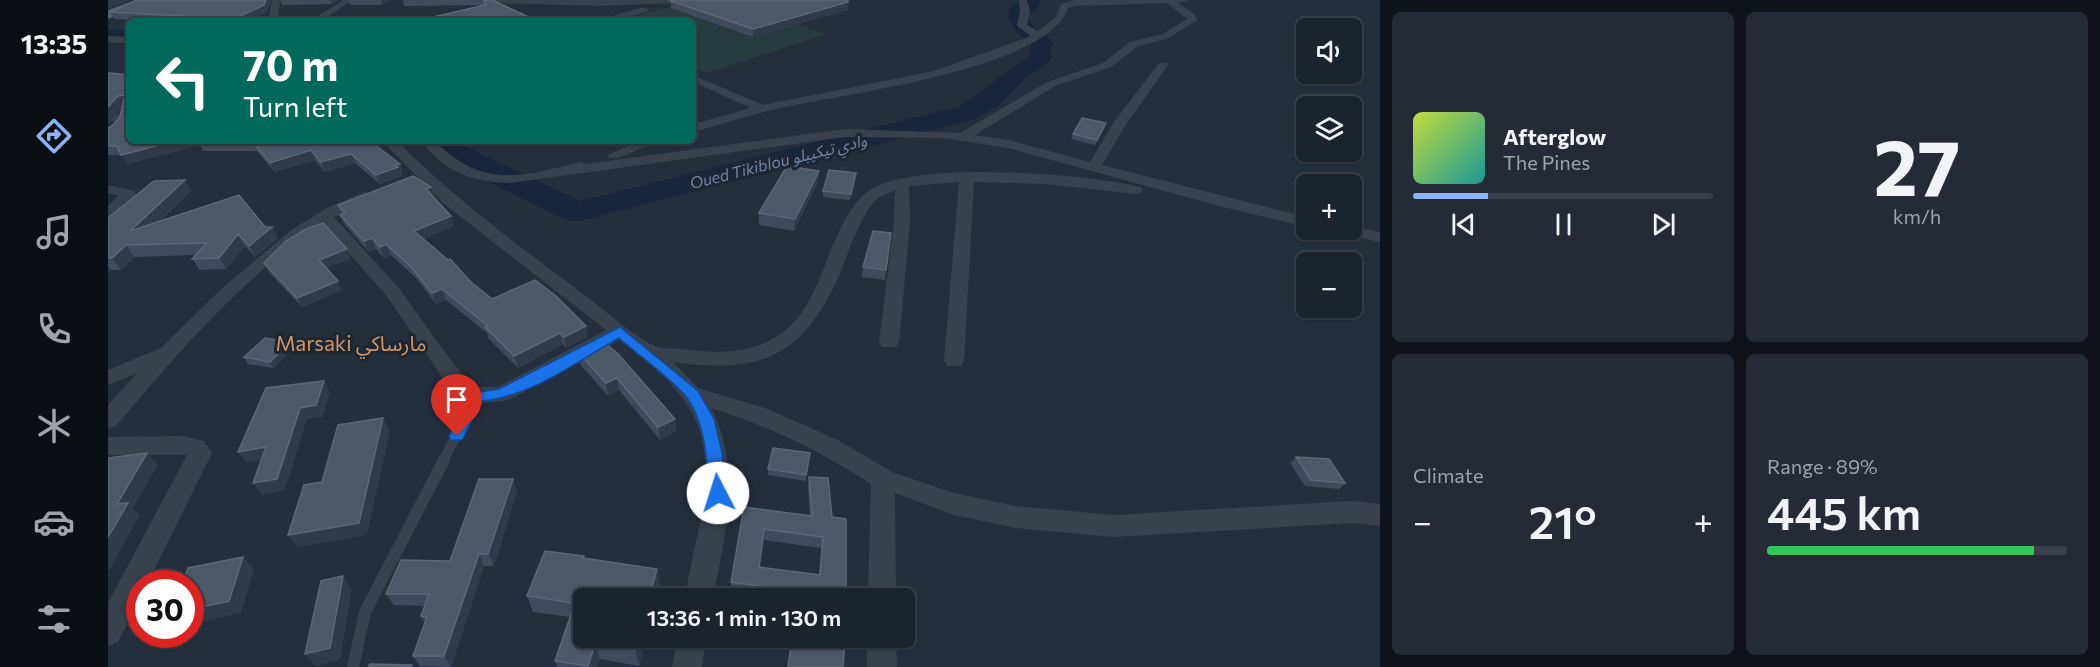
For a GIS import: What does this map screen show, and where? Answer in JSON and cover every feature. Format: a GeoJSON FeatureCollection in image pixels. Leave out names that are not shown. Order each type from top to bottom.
{"type":"FeatureCollection","features":[{"type":"Feature","properties":{"kind":"main road"},"geometry":{"type":"LineString","coordinates":[[108,10],[137,0]]}},
{"type":"Feature","properties":{"kind":"main road"},"geometry":{"type":"LineString","coordinates":[[108,15],[149,0]]}},
{"type":"Feature","properties":{"kind":"street"},"geometry":{"type":"LineString","coordinates":[[273,18],[276,0]]}},
{"type":"Feature","properties":{"kind":"street"},"geometry":{"type":"LineString","coordinates":[[320,18],[349,0]]}},
{"type":"Feature","properties":{"kind":"street"},"geometry":{"type":"LineString","coordinates":[[497,0],[601,2],[673,0]]}},
{"type":"Feature","properties":{"kind":"street"},"geometry":{"type":"LineString","coordinates":[[612,18],[683,0]]}},
{"type":"Feature","properties":{"kind":"street"},"geometry":{"type":"LineString","coordinates":[[1023,0],[1026,11],[1022,26],[1038,36]]}},
{"type":"Feature","properties":{"kind":"street"},"geometry":{"type":"LineString","coordinates":[[696,127],[762,109],[937,74],[985,58],[1038,36],[1060,18],[1064,6],[1074,3],[1186,0]]}},
{"type":"Feature","properties":{"kind":"street"},"geometry":{"type":"LineString","coordinates":[[964,136],[1051,84],[1107,65],[1134,44],[1166,36],[1192,20],[1187,11],[1171,2]]}},
{"type":"Feature","properties":{"kind":"street"},"geometry":{"type":"LineString","coordinates":[[108,39],[126,40]]}},
{"type":"Feature","properties":{"kind":"street"},"geometry":{"type":"LineString","coordinates":[[1094,166],[1119,125],[1129,115],[1163,65]]}},
{"type":"Feature","properties":{"kind":"street"},"geometry":{"type":"LineString","coordinates":[[696,79],[762,109]]}},
{"type":"Feature","properties":{"kind":"street"},"geometry":{"type":"LineString","coordinates":[[109,133],[119,115]]}},
{"type":"Feature","properties":{"kind":"street"},"geometry":{"type":"LineString","coordinates":[[431,144],[448,161],[467,173],[513,178],[845,133],[897,132],[964,136],[1009,144],[1228,204],[1296,220]]}},
{"type":"Feature","properties":{"kind":"street"},"geometry":{"type":"LineString","coordinates":[[393,144],[423,176],[458,207],[620,331],[693,394],[706,419],[714,452],[718,493],[701,588]]}},
{"type":"Feature","properties":{"kind":"street"},"geometry":{"type":"LineString","coordinates":[[570,170],[644,144]]}},
{"type":"Feature","properties":{"kind":"street"},"geometry":{"type":"LineString","coordinates":[[402,184],[423,176]]}},
{"type":"Feature","properties":{"kind":"street"},"geometry":{"type":"LineString","coordinates":[[645,351],[720,360],[744,358],[772,349],[797,331],[823,290],[856,217],[867,199],[879,191],[902,183],[967,178],[1058,179],[1228,204]]}},
{"type":"Feature","properties":{"kind":"street"},"geometry":{"type":"LineString","coordinates":[[954,361],[967,178]]}},
{"type":"Feature","properties":{"kind":"street"},"geometry":{"type":"LineString","coordinates":[[889,342],[902,222],[902,183]]}},
{"type":"Feature","properties":{"kind":"street"},"geometry":{"type":"LineString","coordinates":[[108,189],[129,194],[108,214]]}},
{"type":"Feature","properties":{"kind":"street"},"geometry":{"type":"LineString","coordinates":[[108,420],[169,351],[253,271],[324,216],[381,191]]}},
{"type":"Feature","properties":{"kind":"street"},"geometry":{"type":"LineString","coordinates":[[324,216],[392,291],[449,372],[468,392],[477,396],[490,397],[517,387],[620,331]]}},
{"type":"Feature","properties":{"kind":"street"},"geometry":{"type":"LineString","coordinates":[[1362,234],[1380,237]]}},
{"type":"Feature","properties":{"kind":"street"},"geometry":{"type":"LineString","coordinates":[[108,378],[169,351]]}},
{"type":"Feature","properties":{"kind":"street"},"geometry":{"type":"LineString","coordinates":[[693,394],[757,414],[830,446],[883,479],[954,504],[1016,518],[1113,526],[1353,512],[1380,514]]}},
{"type":"Feature","properties":{"kind":"street"},"geometry":{"type":"LineString","coordinates":[[108,446],[183,445],[196,447],[200,453],[108,632]]}},
{"type":"Feature","properties":{"kind":"street"},"geometry":{"type":"LineString","coordinates":[[882,588],[883,479]]}},
{"type":"Feature","properties":{"kind":"street"},"geometry":{"type":"LineString","coordinates":[[687,667],[690,648]]}},
{"type":"Feature","properties":{"kind":"street"},"geometry":{"type":"LineString","coordinates":[[882,648],[882,667]]}},
{"type":"Feature","properties":{"kind":"lane"},"geometry":{"type":"LineString","coordinates":[[353,667],[365,612],[477,396]]}},
{"type":"Feature","properties":{"kind":"green space"},"geometry":{"type":"Polygon","coordinates":[[[695,0],[723,0],[826,34],[707,73],[696,68],[696,18],[627,18],[695,0]]]}},
{"type":"Feature","properties":{"kind":"building"},"geometry":{"type":"Polygon","coordinates":[[[137,0],[266,0],[264,5],[236,18],[110,12],[137,0]]]}},
{"type":"Feature","properties":{"kind":"building"},"geometry":{"type":"Polygon","coordinates":[[[484,0],[492,0],[531,18],[429,18],[485,5],[484,0]]]}},
{"type":"Feature","properties":{"kind":"building"},"geometry":{"type":"Polygon","coordinates":[[[848,0],[848,2],[753,29],[671,1],[848,0]]]}},
{"type":"Feature","properties":{"kind":"building"},"geometry":{"type":"Polygon","coordinates":[[[108,73],[126,75],[126,144],[163,144],[121,155],[117,146],[108,146],[108,128],[120,117],[125,95],[118,96],[108,107],[108,73]]]}},
{"type":"Feature","properties":{"kind":"building"},"geometry":{"type":"Polygon","coordinates":[[[1082,118],[1106,123],[1097,140],[1073,134],[1082,118]]]}},
{"type":"Feature","properties":{"kind":"building"},"geometry":{"type":"Polygon","coordinates":[[[254,144],[374,144],[400,164],[395,165],[398,167],[376,175],[351,154],[321,162],[311,150],[270,163],[254,144]]]}},
{"type":"Feature","properties":{"kind":"building"},"geometry":{"type":"Polygon","coordinates":[[[787,166],[819,171],[795,219],[759,213],[787,166]]]}},
{"type":"Feature","properties":{"kind":"building"},"geometry":{"type":"Polygon","coordinates":[[[829,170],[856,173],[851,194],[823,191],[829,170]]]}},
{"type":"Feature","properties":{"kind":"building"},"geometry":{"type":"Polygon","coordinates":[[[413,176],[431,187],[426,189],[451,216],[414,231],[448,260],[450,259],[471,282],[492,299],[535,280],[556,296],[586,326],[564,337],[560,333],[514,356],[485,327],[488,326],[442,289],[432,293],[412,268],[386,244],[380,247],[372,238],[364,241],[340,215],[345,213],[338,205],[413,176]]]}},
{"type":"Feature","properties":{"kind":"building"},"geometry":{"type":"Polygon","coordinates":[[[185,180],[130,231],[239,195],[265,227],[272,227],[249,246],[238,234],[219,258],[192,259],[207,243],[126,245],[112,258],[108,258],[108,218],[154,181],[185,180]]]}},
{"type":"Feature","properties":{"kind":"building"},"geometry":{"type":"Polygon","coordinates":[[[323,223],[347,249],[319,260],[338,281],[297,298],[264,263],[286,241],[306,229],[323,223]]]}},
{"type":"Feature","properties":{"kind":"building"},"geometry":{"type":"Polygon","coordinates":[[[873,231],[891,233],[886,270],[863,267],[873,231]]]}},
{"type":"Feature","properties":{"kind":"building"},"geometry":{"type":"Polygon","coordinates":[[[265,338],[290,342],[270,362],[244,357],[265,338]]]}},
{"type":"Feature","properties":{"kind":"building"},"geometry":{"type":"Polygon","coordinates":[[[601,339],[619,355],[675,419],[658,427],[617,378],[606,383],[577,351],[601,339]]]}},
{"type":"Feature","properties":{"kind":"building"},"geometry":{"type":"Polygon","coordinates":[[[324,381],[316,405],[300,408],[277,479],[253,483],[266,447],[238,452],[266,388],[324,381]]]}},
{"type":"Feature","properties":{"kind":"building"},"geometry":{"type":"Polygon","coordinates":[[[383,418],[359,523],[288,535],[304,485],[322,482],[338,425],[383,418]]]}},
{"type":"Feature","properties":{"kind":"building"},"geometry":{"type":"Polygon","coordinates":[[[773,448],[810,453],[806,475],[768,469],[773,448]]]}},
{"type":"Feature","properties":{"kind":"building"},"geometry":{"type":"Polygon","coordinates":[[[147,453],[117,504],[128,503],[108,537],[108,458],[147,453]]]}},
{"type":"Feature","properties":{"kind":"building"},"geometry":{"type":"Polygon","coordinates":[[[1296,457],[1329,459],[1345,483],[1311,480],[1296,457]]]}},
{"type":"Feature","properties":{"kind":"building"},"geometry":{"type":"Polygon","coordinates":[[[809,477],[828,478],[832,517],[846,519],[846,588],[776,588],[731,582],[744,507],[812,516],[809,477]],[[764,529],[759,567],[820,575],[823,537],[764,529]]]}},
{"type":"Feature","properties":{"kind":"building"},"geometry":{"type":"Polygon","coordinates":[[[479,479],[513,479],[488,554],[479,554],[444,656],[413,656],[427,617],[421,616],[429,594],[386,594],[401,560],[450,561],[479,479]]]}},
{"type":"Feature","properties":{"kind":"building"},"geometry":{"type":"Polygon","coordinates":[[[545,551],[657,569],[652,588],[573,588],[573,603],[527,596],[545,551]]]}},
{"type":"Feature","properties":{"kind":"building"},"geometry":{"type":"Polygon","coordinates":[[[243,557],[229,601],[204,607],[204,570],[187,570],[243,557]]]}},
{"type":"Feature","properties":{"kind":"building"},"geometry":{"type":"Polygon","coordinates":[[[343,576],[330,648],[305,654],[321,581],[343,576]]]}},
{"type":"Feature","properties":{"kind":"building"},"geometry":{"type":"Polygon","coordinates":[[[573,609],[573,648],[594,648],[588,666],[555,661],[573,609]]]}},
{"type":"Feature","properties":{"kind":"building"},"geometry":{"type":"Polygon","coordinates":[[[791,648],[844,648],[843,667],[788,667],[791,648]]]}},
{"type":"Feature","properties":{"kind":"building"},"geometry":{"type":"Polygon","coordinates":[[[370,664],[412,665],[411,667],[368,667],[370,664]]]}},
{"type":"Feature","properties":{"kind":"waterway","name":"Oued Tikiblou وادي تيكيبلو"},"geometry":{"type":"LineString","coordinates":[[440,144],[448,151],[576,212],[966,113],[990,100],[1018,73],[1039,61],[1043,48],[1042,42],[1022,26],[1017,12],[1030,5],[1031,0]]}},
{"type":"Feature","properties":{"kind":"waterway","name":"Oued Tikiblou وادي تيكيبلو"},"geometry":{"type":"LineString","coordinates":[[108,36],[126,36]]}},
{"type":"Feature","properties":{"kind":"district","name":"Marsaki مارساكي"},"geometry":{"type":"Point","coordinates":[351,342]}},
{"type":"Feature","properties":{"kind":"route"},"geometry":{"type":"LineString","coordinates":[[457,436],[477,396],[490,397],[525,384],[620,331],[693,394],[706,419],[714,452],[718,493]]}}]}
